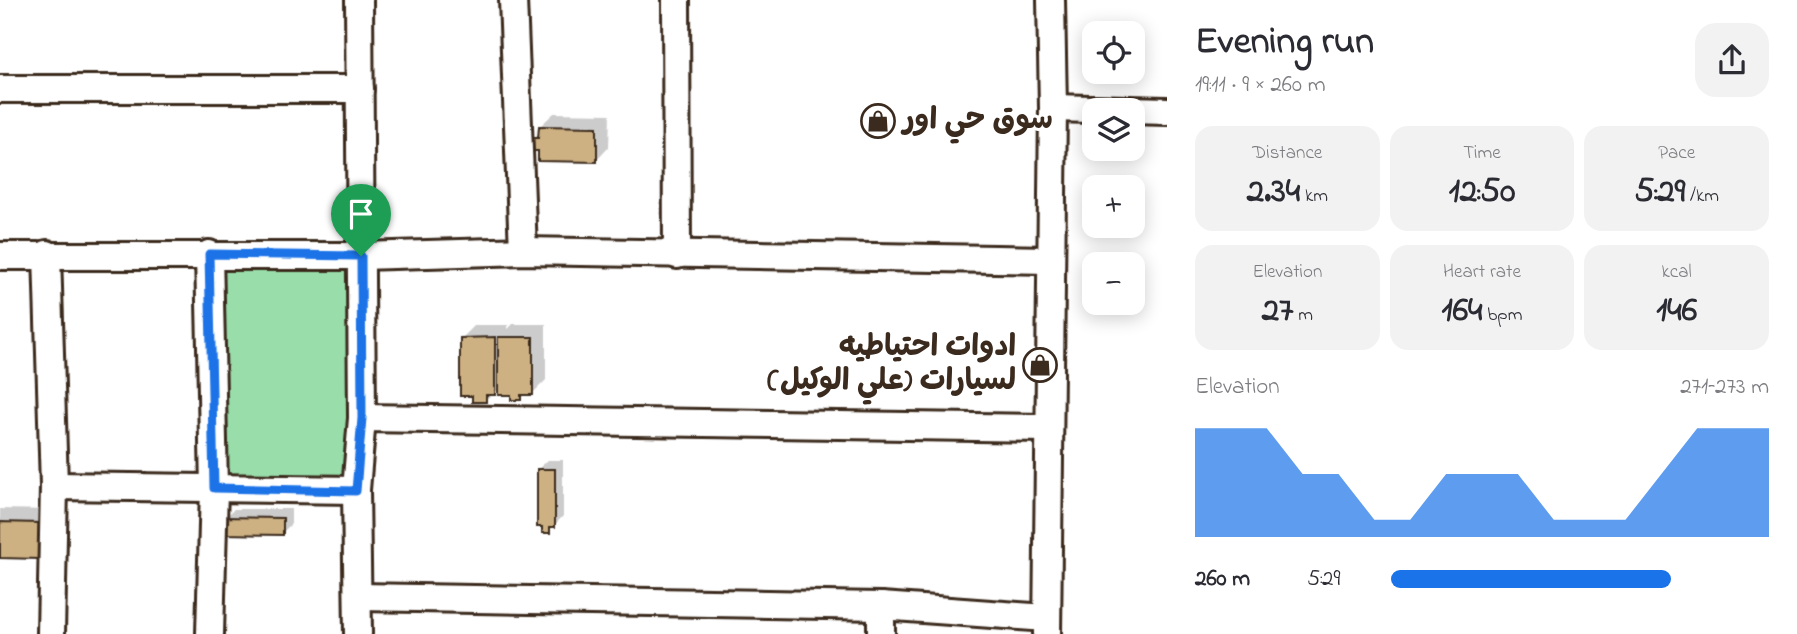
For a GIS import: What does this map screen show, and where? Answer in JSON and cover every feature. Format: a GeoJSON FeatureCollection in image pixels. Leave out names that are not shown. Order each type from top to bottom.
{"type":"FeatureCollection","features":[{"type":"Feature","properties":{"kind":"street"},"geometry":{"type":"LineString","coordinates":[[358,634],[356,491],[362,418],[359,0]]}},
{"type":"Feature","properties":{"kind":"street"},"geometry":{"type":"LineString","coordinates":[[513,0],[523,251]]}},
{"type":"Feature","properties":{"kind":"street"},"geometry":{"type":"LineString","coordinates":[[676,0],[677,255]]}},
{"type":"Feature","properties":{"kind":"street"},"geometry":{"type":"LineString","coordinates":[[359,597],[881,606],[1047,626],[1054,108],[1051,0]]}},
{"type":"Feature","properties":{"kind":"street"},"geometry":{"type":"LineString","coordinates":[[0,89],[360,89]]}},
{"type":"Feature","properties":{"kind":"street"},"geometry":{"type":"LineString","coordinates":[[1054,108],[1167,111]]}},
{"type":"Feature","properties":{"kind":"street"},"geometry":{"type":"LineString","coordinates":[[0,256],[361,256],[523,251],[1050,260]]}},
{"type":"Feature","properties":{"kind":"street"},"geometry":{"type":"LineString","coordinates":[[47,254],[54,486],[51,634]]}},
{"type":"Feature","properties":{"kind":"street"},"geometry":{"type":"LineString","coordinates":[[209,254],[214,488],[210,634]]}},
{"type":"Feature","properties":{"kind":"street"},"geometry":{"type":"LineString","coordinates":[[362,418],[1049,428]]}},
{"type":"Feature","properties":{"kind":"street"},"geometry":{"type":"LineString","coordinates":[[54,486],[356,491]]}},
{"type":"Feature","properties":{"kind":"street"},"geometry":{"type":"LineString","coordinates":[[881,606],[881,634]]}},
{"type":"Feature","properties":{"kind":"green space"},"geometry":{"type":"Polygon","coordinates":[[[209,254],[361,256],[356,490],[214,488],[209,254]]]}},
{"type":"Feature","properties":{"kind":"building"},"geometry":{"type":"Polygon","coordinates":[[[539,126],[597,127],[597,162],[538,161],[538,151],[532,151],[533,138],[538,138],[539,126]]]}},
{"type":"Feature","properties":{"kind":"building"},"geometry":{"type":"Polygon","coordinates":[[[495,337],[495,395],[486,395],[486,402],[472,402],[472,396],[460,396],[460,338],[495,337]]]}},
{"type":"Feature","properties":{"kind":"building"},"geometry":{"type":"Polygon","coordinates":[[[498,337],[533,337],[533,395],[521,395],[521,400],[511,400],[511,395],[498,395],[498,337]]]}},
{"type":"Feature","properties":{"kind":"building"},"geometry":{"type":"Polygon","coordinates":[[[537,469],[555,469],[555,527],[550,527],[550,533],[542,533],[542,527],[537,527],[537,469]]]}},
{"type":"Feature","properties":{"kind":"building"},"geometry":{"type":"Polygon","coordinates":[[[223,517],[283,518],[283,535],[223,534],[223,517]]]}},
{"type":"Feature","properties":{"kind":"building"},"geometry":{"type":"Polygon","coordinates":[[[0,522],[40,523],[39,535],[45,535],[45,545],[40,545],[39,559],[0,558],[0,522]]]}},
{"type":"Feature","properties":{"kind":"place","name":"سوق حي اور"},"geometry":{"type":"Point","coordinates":[878,121]}},
{"type":"Feature","properties":{"kind":"place","name":"ادوات احتياطيه لسيارات (علي الوكيل)"},"geometry":{"type":"Point","coordinates":[1040,365]}},
{"type":"Feature","properties":{"kind":"route"},"geometry":{"type":"LineString","coordinates":[[209,254],[361,256],[362,418],[356,491],[214,488],[209,254]]}}]}
